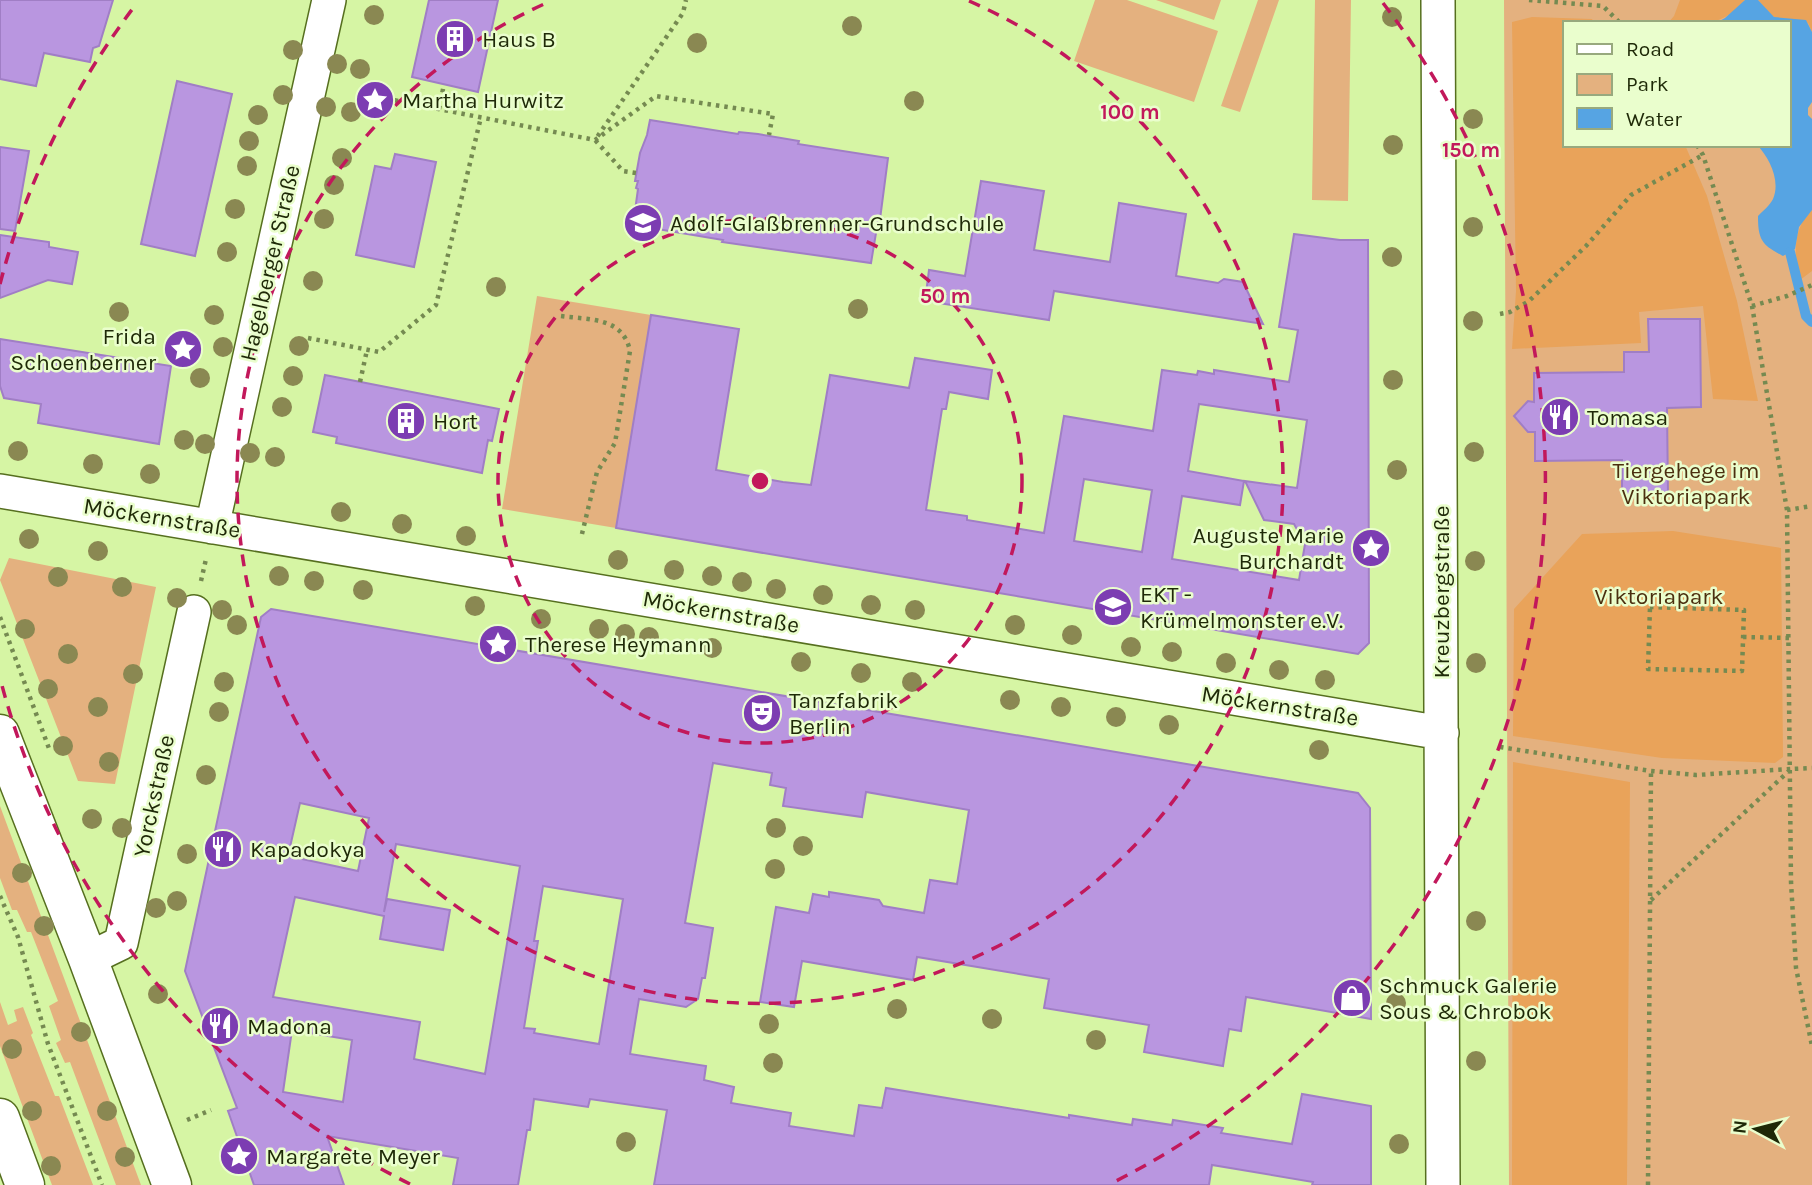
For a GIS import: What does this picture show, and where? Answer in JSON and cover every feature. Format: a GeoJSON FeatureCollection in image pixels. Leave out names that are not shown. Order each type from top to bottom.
{"type":"FeatureCollection","features":[{"type":"Feature","properties":{"kind":"main road"},"geometry":{"type":"LineString","coordinates":[[0,734],[172,1185]]}},
{"type":"Feature","properties":{"kind":"main road"},"geometry":{"type":"LineString","coordinates":[[0,1118],[25,1185]]}},
{"type":"Feature","properties":{"kind":"street","name":"Hagelberger Straße"},"geometry":{"type":"LineString","coordinates":[[212,527],[329,0]]}},
{"type":"Feature","properties":{"kind":"street","name":"Kreuzbergstraße"},"geometry":{"type":"LineString","coordinates":[[1438,0],[1443,1185]]}},
{"type":"Feature","properties":{"kind":"street","name":"Möckernstraße"},"geometry":{"type":"LineString","coordinates":[[0,491],[1442,733]]}},
{"type":"Feature","properties":{"kind":"street","name":"Yorckstraße"},"geometry":{"type":"LineString","coordinates":[[88,959],[121,943],[194,612]]}},
{"type":"Feature","properties":{"kind":"path"},"geometry":{"type":"LineString","coordinates":[[595,140],[683,13],[685,0]]}},
{"type":"Feature","properties":{"kind":"path"},"geometry":{"type":"LineString","coordinates":[[1529,0],[1603,6],[1618,21]]}},
{"type":"Feature","properties":{"kind":"path"},"geometry":{"type":"LineString","coordinates":[[1603,6],[1609,0]]}},
{"type":"Feature","properties":{"kind":"path"},"geometry":{"type":"LineString","coordinates":[[439,109],[444,84]]}},
{"type":"Feature","properties":{"kind":"path"},"geometry":{"type":"LineString","coordinates":[[595,140],[656,96],[773,114],[769,135]]}},
{"type":"Feature","properties":{"kind":"path"},"geometry":{"type":"LineString","coordinates":[[378,97],[595,140],[623,171],[636,173]]}},
{"type":"Feature","properties":{"kind":"path"},"geometry":{"type":"LineString","coordinates":[[309,338],[379,352],[436,305],[481,117]]}},
{"type":"Feature","properties":{"kind":"path"},"geometry":{"type":"LineString","coordinates":[[1698,147],[1752,306],[1787,510],[1791,882],[1796,968],[1812,1046]]}},
{"type":"Feature","properties":{"kind":"path"},"geometry":{"type":"LineString","coordinates":[[1500,314],[1510,312],[1530,301],[1586,246],[1630,195],[1703,155]]}},
{"type":"Feature","properties":{"kind":"path"},"geometry":{"type":"LineString","coordinates":[[1752,306],[1787,296],[1812,285]]}},
{"type":"Feature","properties":{"kind":"path"},"geometry":{"type":"LineString","coordinates":[[561,316],[612,324],[627,337],[630,351],[615,443],[597,472],[581,538]]}},
{"type":"Feature","properties":{"kind":"path"},"geometry":{"type":"LineString","coordinates":[[360,382],[367,349]]}},
{"type":"Feature","properties":{"kind":"path"},"geometry":{"type":"LineString","coordinates":[[1787,510],[1812,506]]}},
{"type":"Feature","properties":{"kind":"path"},"geometry":{"type":"LineString","coordinates":[[1650,607],[1744,610],[1744,638],[1742,671],[1648,669],[1650,607]]}},
{"type":"Feature","properties":{"kind":"path"},"geometry":{"type":"LineString","coordinates":[[1744,638],[1790,638]]}},
{"type":"Feature","properties":{"kind":"path"},"geometry":{"type":"LineString","coordinates":[[1500,747],[1651,771],[1696,775],[1812,768]]}},
{"type":"Feature","properties":{"kind":"path"},"geometry":{"type":"LineString","coordinates":[[1650,900],[1791,769]]}},
{"type":"Feature","properties":{"kind":"path"},"geometry":{"type":"LineString","coordinates":[[1648,1185],[1651,771]]}},
{"type":"Feature","properties":{"kind":"path"},"geometry":{"type":"LineString","coordinates":[[0,896],[19,937],[48,1044],[102,1185]]}},
{"type":"Feature","properties":{"kind":"path"},"geometry":{"type":"LineString","coordinates":[[183,1121],[211,1111]]}},
{"type":"Feature","properties":{"kind":"green space"},"geometry":{"type":"Polygon","coordinates":[[[1095,0],[1127,0],[1218,31],[1194,102],[1074,61],[1095,0]]]}},
{"type":"Feature","properties":{"kind":"green space"},"geometry":{"type":"Polygon","coordinates":[[[1156,0],[1221,0],[1214,20],[1156,0]]]}},
{"type":"Feature","properties":{"kind":"green space"},"geometry":{"type":"Polygon","coordinates":[[[1258,0],[1279,0],[1240,112],[1221,106],[1258,0]]]}},
{"type":"Feature","properties":{"kind":"green space"},"geometry":{"type":"Polygon","coordinates":[[[1315,0],[1351,0],[1348,201],[1312,200],[1315,0]]]}},
{"type":"Feature","properties":{"kind":"green space","name":"Viktoriapark"},"geometry":{"type":"Polygon","coordinates":[[[1504,0],[1812,0],[1812,1185],[1509,1185],[1504,0]]]}},
{"type":"Feature","properties":{"kind":"green space"},"geometry":{"type":"Polygon","coordinates":[[[1680,0],[1745,0],[1719,20],[1670,21],[1680,0]]]}},
{"type":"Feature","properties":{"kind":"green space"},"geometry":{"type":"Polygon","coordinates":[[[1758,0],[1812,0],[1812,32],[1808,23],[1774,17],[1758,0]]]}},
{"type":"Feature","properties":{"kind":"green space"},"geometry":{"type":"Polygon","coordinates":[[[1532,17],[1593,21],[1563,21],[1563,147],[1686,147],[1707,196],[1737,301],[1758,401],[1713,399],[1703,306],[1639,312],[1641,343],[1512,349],[1516,291],[1512,22],[1532,17]]]}},
{"type":"Feature","properties":{"kind":"green space"},"geometry":{"type":"Polygon","coordinates":[[[1812,210],[1812,271],[1800,280],[1796,243],[1801,225],[1812,210]]]}},
{"type":"Feature","properties":{"kind":"green space"},"geometry":{"type":"Polygon","coordinates":[[[537,296],[651,315],[616,528],[502,509],[537,296]]]}},
{"type":"Feature","properties":{"kind":"green space"},"geometry":{"type":"Polygon","coordinates":[[[1673,531],[1781,548],[1783,757],[1775,763],[1662,758],[1513,736],[1514,609],[1582,534],[1673,531]]]}},
{"type":"Feature","properties":{"kind":"green space"},"geometry":{"type":"Polygon","coordinates":[[[9,558],[156,587],[115,784],[78,781],[0,580],[9,558]]]}},
{"type":"Feature","properties":{"kind":"green space"},"geometry":{"type":"Polygon","coordinates":[[[1513,762],[1630,782],[1627,1185],[1512,1185],[1513,762]]]}},
{"type":"Feature","properties":{"kind":"green space"},"geometry":{"type":"Polygon","coordinates":[[[0,806],[141,1185],[116,1185],[70,1062],[65,1063],[56,1043],[61,1040],[49,1006],[58,1001],[31,932],[27,932],[17,910],[12,910],[0,878],[0,806]]]}},
{"type":"Feature","properties":{"kind":"green space"},"geometry":{"type":"Polygon","coordinates":[[[0,1002],[8,1025],[17,1021],[14,1010],[23,1007],[33,1033],[31,1035],[55,1096],[59,1096],[93,1185],[52,1185],[0,1046],[0,1002]]]}},
{"type":"Feature","properties":{"kind":"water"},"geometry":{"type":"Polygon","coordinates":[[[1745,0],[1758,0],[1774,17],[1806,20],[1812,32],[1812,102],[1808,115],[1812,119],[1812,210],[1799,227],[1795,249],[1783,256],[1766,245],[1760,236],[1758,216],[1773,199],[1776,185],[1766,156],[1759,147],[1791,147],[1791,21],[1720,21],[1745,0]]]}},
{"type":"Feature","properties":{"kind":"building"},"geometry":{"type":"Polygon","coordinates":[[[0,0],[113,0],[99,46],[93,48],[90,62],[44,53],[36,86],[0,79],[0,0]]]}},
{"type":"Feature","properties":{"kind":"building","name":"Haus B"},"geometry":{"type":"Polygon","coordinates":[[[429,0],[498,0],[478,92],[412,77],[429,0]]]}},
{"type":"Feature","properties":{"kind":"building"},"geometry":{"type":"Polygon","coordinates":[[[177,81],[232,94],[195,256],[141,244],[177,81]]]}},
{"type":"Feature","properties":{"kind":"building"},"geometry":{"type":"Polygon","coordinates":[[[650,120],[738,134],[758,134],[799,141],[798,144],[888,158],[879,227],[871,263],[722,242],[723,240],[633,225],[638,189],[638,181],[635,181],[650,120]]]}},
{"type":"Feature","properties":{"kind":"building"},"geometry":{"type":"Polygon","coordinates":[[[0,147],[29,151],[15,231],[0,229],[0,147]]]}},
{"type":"Feature","properties":{"kind":"building"},"geometry":{"type":"Polygon","coordinates":[[[395,154],[436,162],[414,267],[356,255],[375,166],[391,169],[395,154]]]}},
{"type":"Feature","properties":{"kind":"building"},"geometry":{"type":"Polygon","coordinates":[[[981,181],[1044,191],[1034,250],[1110,262],[1119,203],[1186,214],[1176,276],[1218,283],[1224,279],[1243,282],[1263,324],[1054,291],[1049,320],[925,301],[929,270],[965,276],[981,181]]]}},
{"type":"Feature","properties":{"kind":"building"},"geometry":{"type":"Polygon","coordinates":[[[1294,234],[1340,240],[1368,240],[1369,643],[1358,654],[616,528],[651,315],[739,329],[716,470],[783,482],[811,485],[830,375],[909,388],[915,358],[992,370],[988,399],[949,392],[946,409],[942,409],[926,510],[1044,533],[1064,416],[1153,431],[1162,370],[1197,375],[1198,371],[1214,374],[1214,370],[1289,382],[1298,330],[1279,327],[1294,234]],[[1199,404],[1188,471],[1244,481],[1240,505],[1182,496],[1172,559],[1299,580],[1305,544],[1294,524],[1264,520],[1245,481],[1297,488],[1307,420],[1199,404]],[[1084,479],[1074,541],[1142,552],[1152,490],[1084,479]]]}},
{"type":"Feature","properties":{"kind":"building"},"geometry":{"type":"Polygon","coordinates":[[[0,235],[49,242],[49,247],[78,252],[72,284],[48,280],[0,298],[0,235]]]}},
{"type":"Feature","properties":{"kind":"building"},"geometry":{"type":"Polygon","coordinates":[[[1648,319],[1700,319],[1701,407],[1667,408],[1668,495],[1622,495],[1622,460],[1535,461],[1535,432],[1528,432],[1514,416],[1528,401],[1534,402],[1534,373],[1624,372],[1624,352],[1649,352],[1648,319]]]}},
{"type":"Feature","properties":{"kind":"building"},"geometry":{"type":"Polygon","coordinates":[[[0,339],[171,366],[159,444],[38,423],[41,404],[4,398],[0,386],[0,339]]]}},
{"type":"Feature","properties":{"kind":"building","name":"Hort"},"geometry":{"type":"Polygon","coordinates":[[[325,375],[499,409],[492,441],[488,440],[482,473],[336,443],[337,437],[313,432],[325,375]]]}},
{"type":"Feature","properties":{"kind":"building"},"geometry":{"type":"Polygon","coordinates":[[[271,609],[1358,793],[1370,808],[1371,1019],[1246,997],[1241,1031],[1229,1029],[1223,1066],[1144,1052],[1149,1025],[1044,1008],[1049,979],[917,957],[913,980],[802,961],[794,1007],[760,1002],[776,907],[809,913],[813,894],[829,897],[829,892],[879,900],[883,906],[924,913],[930,880],[957,884],[969,810],[866,792],[862,817],[783,806],[786,788],[770,785],[772,773],[713,763],[685,923],[713,928],[705,978],[702,978],[698,999],[686,1007],[639,999],[630,1054],[706,1066],[704,1080],[734,1087],[731,1103],[791,1113],[789,1126],[854,1136],[859,1105],[882,1108],[886,1088],[1069,1118],[1069,1115],[1132,1125],[1133,1119],[1172,1125],[1173,1120],[1223,1128],[1221,1133],[1292,1144],[1302,1094],[1371,1106],[1371,1185],[1312,1185],[1313,1182],[1212,1165],[1209,1185],[654,1185],[667,1110],[590,1099],[588,1107],[534,1099],[518,1185],[453,1185],[458,1158],[327,1136],[344,1185],[254,1185],[228,1111],[237,1108],[185,971],[261,617],[271,609]],[[300,803],[288,856],[358,871],[369,818],[300,803]],[[396,844],[384,912],[387,899],[450,910],[443,950],[380,939],[384,916],[295,897],[273,997],[420,1022],[414,1059],[485,1074],[520,866],[396,844]],[[543,886],[534,941],[538,941],[524,1028],[535,1029],[534,1033],[599,1044],[623,899],[543,886]],[[292,1030],[283,1092],[343,1102],[352,1040],[292,1030]]]}},
{"type":"Feature","properties":{"kind":"waterway"},"geometry":{"type":"LineString","coordinates":[[1790,252],[1806,316],[1812,322]]}},
{"type":"Feature","properties":{"kind":"place","name":"Haus B"},"geometry":{"type":"Point","coordinates":[455,39]}},
{"type":"Feature","properties":{"kind":"place","name":"Martha Hurwitz"},"geometry":{"type":"Point","coordinates":[375,100]}},
{"type":"Feature","properties":{"kind":"place","name":"Adolf-Glaßbrenner-Grundschule"},"geometry":{"type":"Point","coordinates":[643,223]}},
{"type":"Feature","properties":{"kind":"place","name":"Frida Schoenberner"},"geometry":{"type":"Point","coordinates":[183,349]}},
{"type":"Feature","properties":{"kind":"place","name":"Tomasa"},"geometry":{"type":"Point","coordinates":[1560,417]}},
{"type":"Feature","properties":{"kind":"place","name":"Hort"},"geometry":{"type":"Point","coordinates":[406,421]}},
{"type":"Feature","properties":{"kind":"place","name":"Auguste Marie Burchardt"},"geometry":{"type":"Point","coordinates":[1371,548]}},
{"type":"Feature","properties":{"kind":"place","name":"EKT - Krümelmonster e.V."},"geometry":{"type":"Point","coordinates":[1113,607]}},
{"type":"Feature","properties":{"kind":"place","name":"Therese Heymann"},"geometry":{"type":"Point","coordinates":[498,644]}},
{"type":"Feature","properties":{"kind":"place","name":"Tanzfabrik Berlin"},"geometry":{"type":"Point","coordinates":[762,713]}},
{"type":"Feature","properties":{"kind":"place","name":"Kapadokya"},"geometry":{"type":"Point","coordinates":[223,849]}},
{"type":"Feature","properties":{"kind":"place","name":"Schmuck Galerie Sous & Chrobok"},"geometry":{"type":"Point","coordinates":[1352,998]}},
{"type":"Feature","properties":{"kind":"place","name":"Madona"},"geometry":{"type":"Point","coordinates":[220,1026]}},
{"type":"Feature","properties":{"kind":"place","name":"Margarete Meyer"},"geometry":{"type":"Point","coordinates":[239,1156]}},
{"type":"Feature","properties":{"kind":"park label","name":"Tiergehege im Viktoriapark"},"geometry":{"type":"Point","coordinates":[1686,483]}}]}
